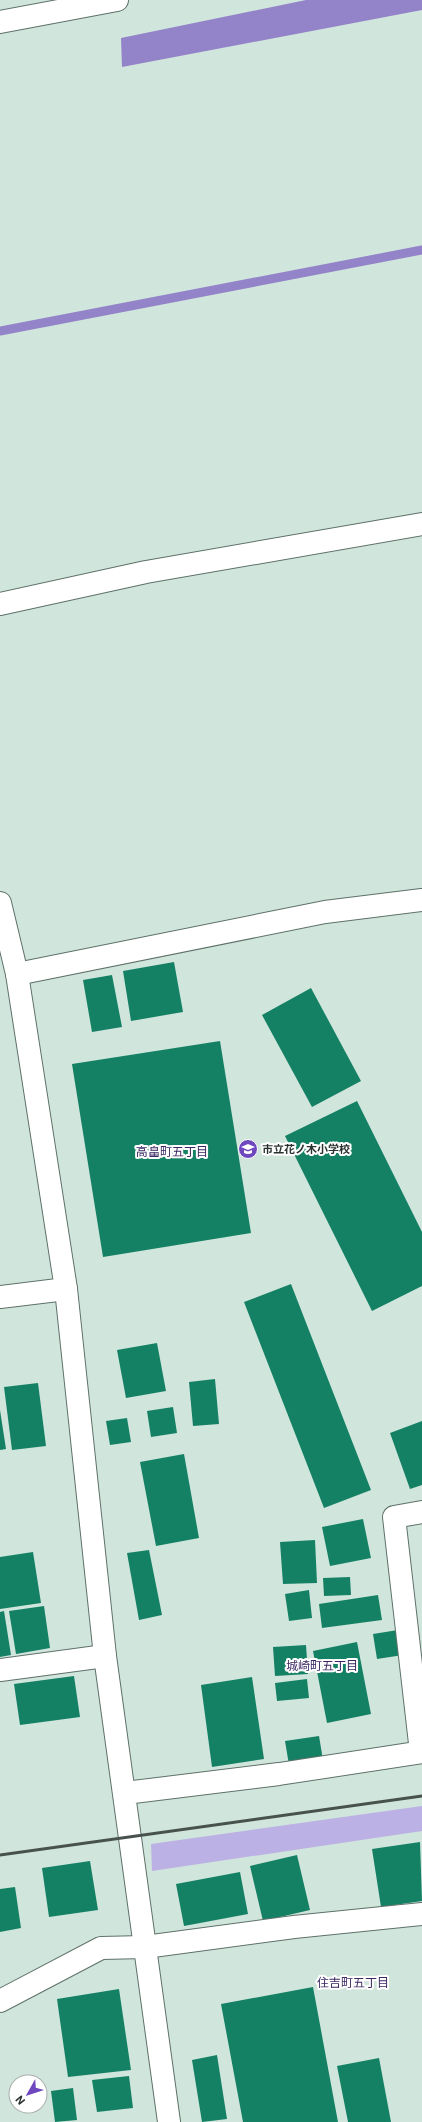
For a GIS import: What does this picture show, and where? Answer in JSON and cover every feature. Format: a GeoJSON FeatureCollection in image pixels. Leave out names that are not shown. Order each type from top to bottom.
{"type":"FeatureCollection","features":[{"type":"Feature","properties":{"kind":"street"},"geometry":{"type":"LineString","coordinates":[[0,22],[117,0]]}},
{"type":"Feature","properties":{"kind":"street"},"geometry":{"type":"LineString","coordinates":[[0,604],[146,572],[422,524]]}},
{"type":"Feature","properties":{"kind":"street"},"geometry":{"type":"LineString","coordinates":[[17,974],[326,912],[422,900]]}},
{"type":"Feature","properties":{"kind":"street"},"geometry":{"type":"LineString","coordinates":[[0,903],[17,974],[66,1288],[105,1656],[168,2122]]}},
{"type":"Feature","properties":{"kind":"street"},"geometry":{"type":"LineString","coordinates":[[0,1297],[66,1288]]}},
{"type":"Feature","properties":{"kind":"street"},"geometry":{"type":"LineString","coordinates":[[124,1793],[279,1774],[422,1752],[394,1517],[422,1512]]}},
{"type":"Feature","properties":{"kind":"street"},"geometry":{"type":"LineString","coordinates":[[0,1670],[105,1656]]}},
{"type":"Feature","properties":{"kind":"street"},"geometry":{"type":"LineString","coordinates":[[0,2000],[101,1948],[145,1947],[294,1927],[422,1914]]}},
{"type":"Feature","properties":{"kind":"shaded area"},"geometry":{"type":"Polygon","coordinates":[[[306,0],[422,0],[422,10],[122,67],[121,38],[306,0]]]}},
{"type":"Feature","properties":{"kind":"shaded area"},"geometry":{"type":"Polygon","coordinates":[[[422,1806],[422,1831],[152,1871],[151,1844],[422,1806]]]}},
{"type":"Feature","properties":{"kind":"building"},"geometry":{"type":"Polygon","coordinates":[[[174,962],[183,1012],[131,1021],[123,971],[174,962]]]}},
{"type":"Feature","properties":{"kind":"building"},"geometry":{"type":"Polygon","coordinates":[[[112,975],[122,1027],[92,1032],[83,980],[112,975]]]}},
{"type":"Feature","properties":{"kind":"building"},"geometry":{"type":"Polygon","coordinates":[[[311,988],[361,1081],[312,1107],[262,1015],[311,988]]]}},
{"type":"Feature","properties":{"kind":"building"},"geometry":{"type":"Polygon","coordinates":[[[220,1041],[251,1233],[103,1257],[72,1064],[220,1041]]]}},
{"type":"Feature","properties":{"kind":"building"},"geometry":{"type":"Polygon","coordinates":[[[357,1101],[422,1232],[422,1286],[372,1311],[285,1136],[357,1101]]]}},
{"type":"Feature","properties":{"kind":"building"},"geometry":{"type":"Polygon","coordinates":[[[291,1284],[371,1490],[324,1508],[244,1302],[291,1284]]]}},
{"type":"Feature","properties":{"kind":"building"},"geometry":{"type":"Polygon","coordinates":[[[157,1343],[166,1391],[126,1398],[117,1350],[157,1343]]]}},
{"type":"Feature","properties":{"kind":"building"},"geometry":{"type":"Polygon","coordinates":[[[215,1379],[219,1424],[193,1426],[189,1382],[215,1379]]]}},
{"type":"Feature","properties":{"kind":"building"},"geometry":{"type":"Polygon","coordinates":[[[38,1383],[46,1446],[12,1450],[4,1387],[38,1383]]]}},
{"type":"Feature","properties":{"kind":"building"},"geometry":{"type":"Polygon","coordinates":[[[173,1407],[177,1433],[151,1437],[147,1411],[173,1407]]]}},
{"type":"Feature","properties":{"kind":"building"},"geometry":{"type":"Polygon","coordinates":[[[0,1410],[6,1449],[0,1450],[0,1410]]]}},
{"type":"Feature","properties":{"kind":"building"},"geometry":{"type":"Polygon","coordinates":[[[127,1418],[131,1442],[110,1445],[106,1421],[127,1418]]]}},
{"type":"Feature","properties":{"kind":"building"},"geometry":{"type":"Polygon","coordinates":[[[422,1421],[422,1485],[410,1489],[390,1433],[422,1421]]]}},
{"type":"Feature","properties":{"kind":"building"},"geometry":{"type":"Polygon","coordinates":[[[184,1454],[199,1538],[156,1546],[140,1462],[184,1454]]]}},
{"type":"Feature","properties":{"kind":"building"},"geometry":{"type":"Polygon","coordinates":[[[363,1519],[371,1558],[330,1566],[322,1527],[363,1519]]]}},
{"type":"Feature","properties":{"kind":"building"},"geometry":{"type":"Polygon","coordinates":[[[315,1540],[317,1583],[283,1584],[280,1542],[315,1540]]]}},
{"type":"Feature","properties":{"kind":"building"},"geometry":{"type":"Polygon","coordinates":[[[149,1550],[162,1615],[139,1620],[127,1553],[149,1550]]]}},
{"type":"Feature","properties":{"kind":"building"},"geometry":{"type":"Polygon","coordinates":[[[33,1552],[41,1603],[0,1609],[0,1557],[33,1552]]]}},
{"type":"Feature","properties":{"kind":"building"},"geometry":{"type":"Polygon","coordinates":[[[350,1577],[351,1595],[324,1596],[323,1578],[350,1577]]]}},
{"type":"Feature","properties":{"kind":"building"},"geometry":{"type":"Polygon","coordinates":[[[309,1590],[312,1618],[289,1621],[285,1594],[309,1590]]]}},
{"type":"Feature","properties":{"kind":"building"},"geometry":{"type":"Polygon","coordinates":[[[378,1595],[382,1620],[322,1628],[319,1604],[378,1595]]]}},
{"type":"Feature","properties":{"kind":"building"},"geometry":{"type":"Polygon","coordinates":[[[44,1606],[50,1648],[16,1654],[9,1611],[44,1606]]]}},
{"type":"Feature","properties":{"kind":"building"},"geometry":{"type":"Polygon","coordinates":[[[4,1611],[11,1655],[0,1657],[0,1612],[4,1611]]]}},
{"type":"Feature","properties":{"kind":"building"},"geometry":{"type":"Polygon","coordinates":[[[398,1630],[403,1655],[377,1659],[373,1634],[398,1630]]]}},
{"type":"Feature","properties":{"kind":"building"},"geometry":{"type":"Polygon","coordinates":[[[357,1642],[371,1714],[327,1723],[313,1651],[357,1642]]]}},
{"type":"Feature","properties":{"kind":"building"},"geometry":{"type":"Polygon","coordinates":[[[306,1645],[308,1674],[275,1676],[273,1647],[306,1645]]]}},
{"type":"Feature","properties":{"kind":"building"},"geometry":{"type":"Polygon","coordinates":[[[74,1676],[80,1717],[20,1725],[14,1684],[74,1676]]]}},
{"type":"Feature","properties":{"kind":"building"},"geometry":{"type":"Polygon","coordinates":[[[252,1677],[264,1759],[212,1767],[201,1685],[252,1677]]]}},
{"type":"Feature","properties":{"kind":"building"},"geometry":{"type":"Polygon","coordinates":[[[307,1679],[309,1698],[277,1701],[275,1683],[307,1679]]]}},
{"type":"Feature","properties":{"kind":"building"},"geometry":{"type":"Polygon","coordinates":[[[319,1736],[323,1760],[289,1765],[285,1741],[319,1736]]]}},
{"type":"Feature","properties":{"kind":"building"},"geometry":{"type":"Polygon","coordinates":[[[420,1842],[422,1901],[381,1907],[372,1849],[420,1842]]]}},
{"type":"Feature","properties":{"kind":"building"},"geometry":{"type":"Polygon","coordinates":[[[297,1855],[310,1910],[263,1921],[250,1866],[297,1855]]]}},
{"type":"Feature","properties":{"kind":"building"},"geometry":{"type":"Polygon","coordinates":[[[90,1861],[98,1910],[49,1917],[42,1868],[90,1861]]]}},
{"type":"Feature","properties":{"kind":"building"},"geometry":{"type":"Polygon","coordinates":[[[240,1872],[248,1914],[184,1926],[176,1884],[240,1872]]]}},
{"type":"Feature","properties":{"kind":"building"},"geometry":{"type":"Polygon","coordinates":[[[15,1887],[21,1928],[0,1932],[0,1889],[15,1887]]]}},
{"type":"Feature","properties":{"kind":"building"},"geometry":{"type":"Polygon","coordinates":[[[313,1987],[338,2122],[243,2122],[221,2004],[313,1987]]]}},
{"type":"Feature","properties":{"kind":"building"},"geometry":{"type":"Polygon","coordinates":[[[119,1989],[131,2070],[68,2077],[57,1999],[119,1989]]]}},
{"type":"Feature","properties":{"kind":"building"},"geometry":{"type":"Polygon","coordinates":[[[217,2055],[227,2119],[202,2122],[192,2060],[217,2055]]]}},
{"type":"Feature","properties":{"kind":"building"},"geometry":{"type":"Polygon","coordinates":[[[379,2058],[391,2122],[348,2122],[337,2066],[379,2058]]]}},
{"type":"Feature","properties":{"kind":"building"},"geometry":{"type":"Polygon","coordinates":[[[129,2076],[133,2108],[97,2112],[92,2080],[129,2076]]]}},
{"type":"Feature","properties":{"kind":"building"},"geometry":{"type":"Polygon","coordinates":[[[73,2088],[77,2120],[55,2122],[51,2091],[73,2088]]]}},
{"type":"Feature","properties":{"kind":"waterway"},"geometry":{"type":"LineString","coordinates":[[0,331],[422,250]]}},
{"type":"Feature","properties":{"kind":"railway"},"geometry":{"type":"LineString","coordinates":[[0,1855],[422,1796]]}},
{"type":"Feature","properties":{"kind":"place","name":"市立花ノ木小学校"},"geometry":{"type":"Point","coordinates":[248,1149]}},
{"type":"Feature","properties":{"kind":"district","name":"高畠町五丁目"},"geometry":{"type":"Point","coordinates":[172,1152]}},
{"type":"Feature","properties":{"kind":"district","name":"城崎町五丁目"},"geometry":{"type":"Point","coordinates":[322,1666]}},
{"type":"Feature","properties":{"kind":"district","name":"住吉町五丁目"},"geometry":{"type":"Point","coordinates":[353,1983]}}]}
